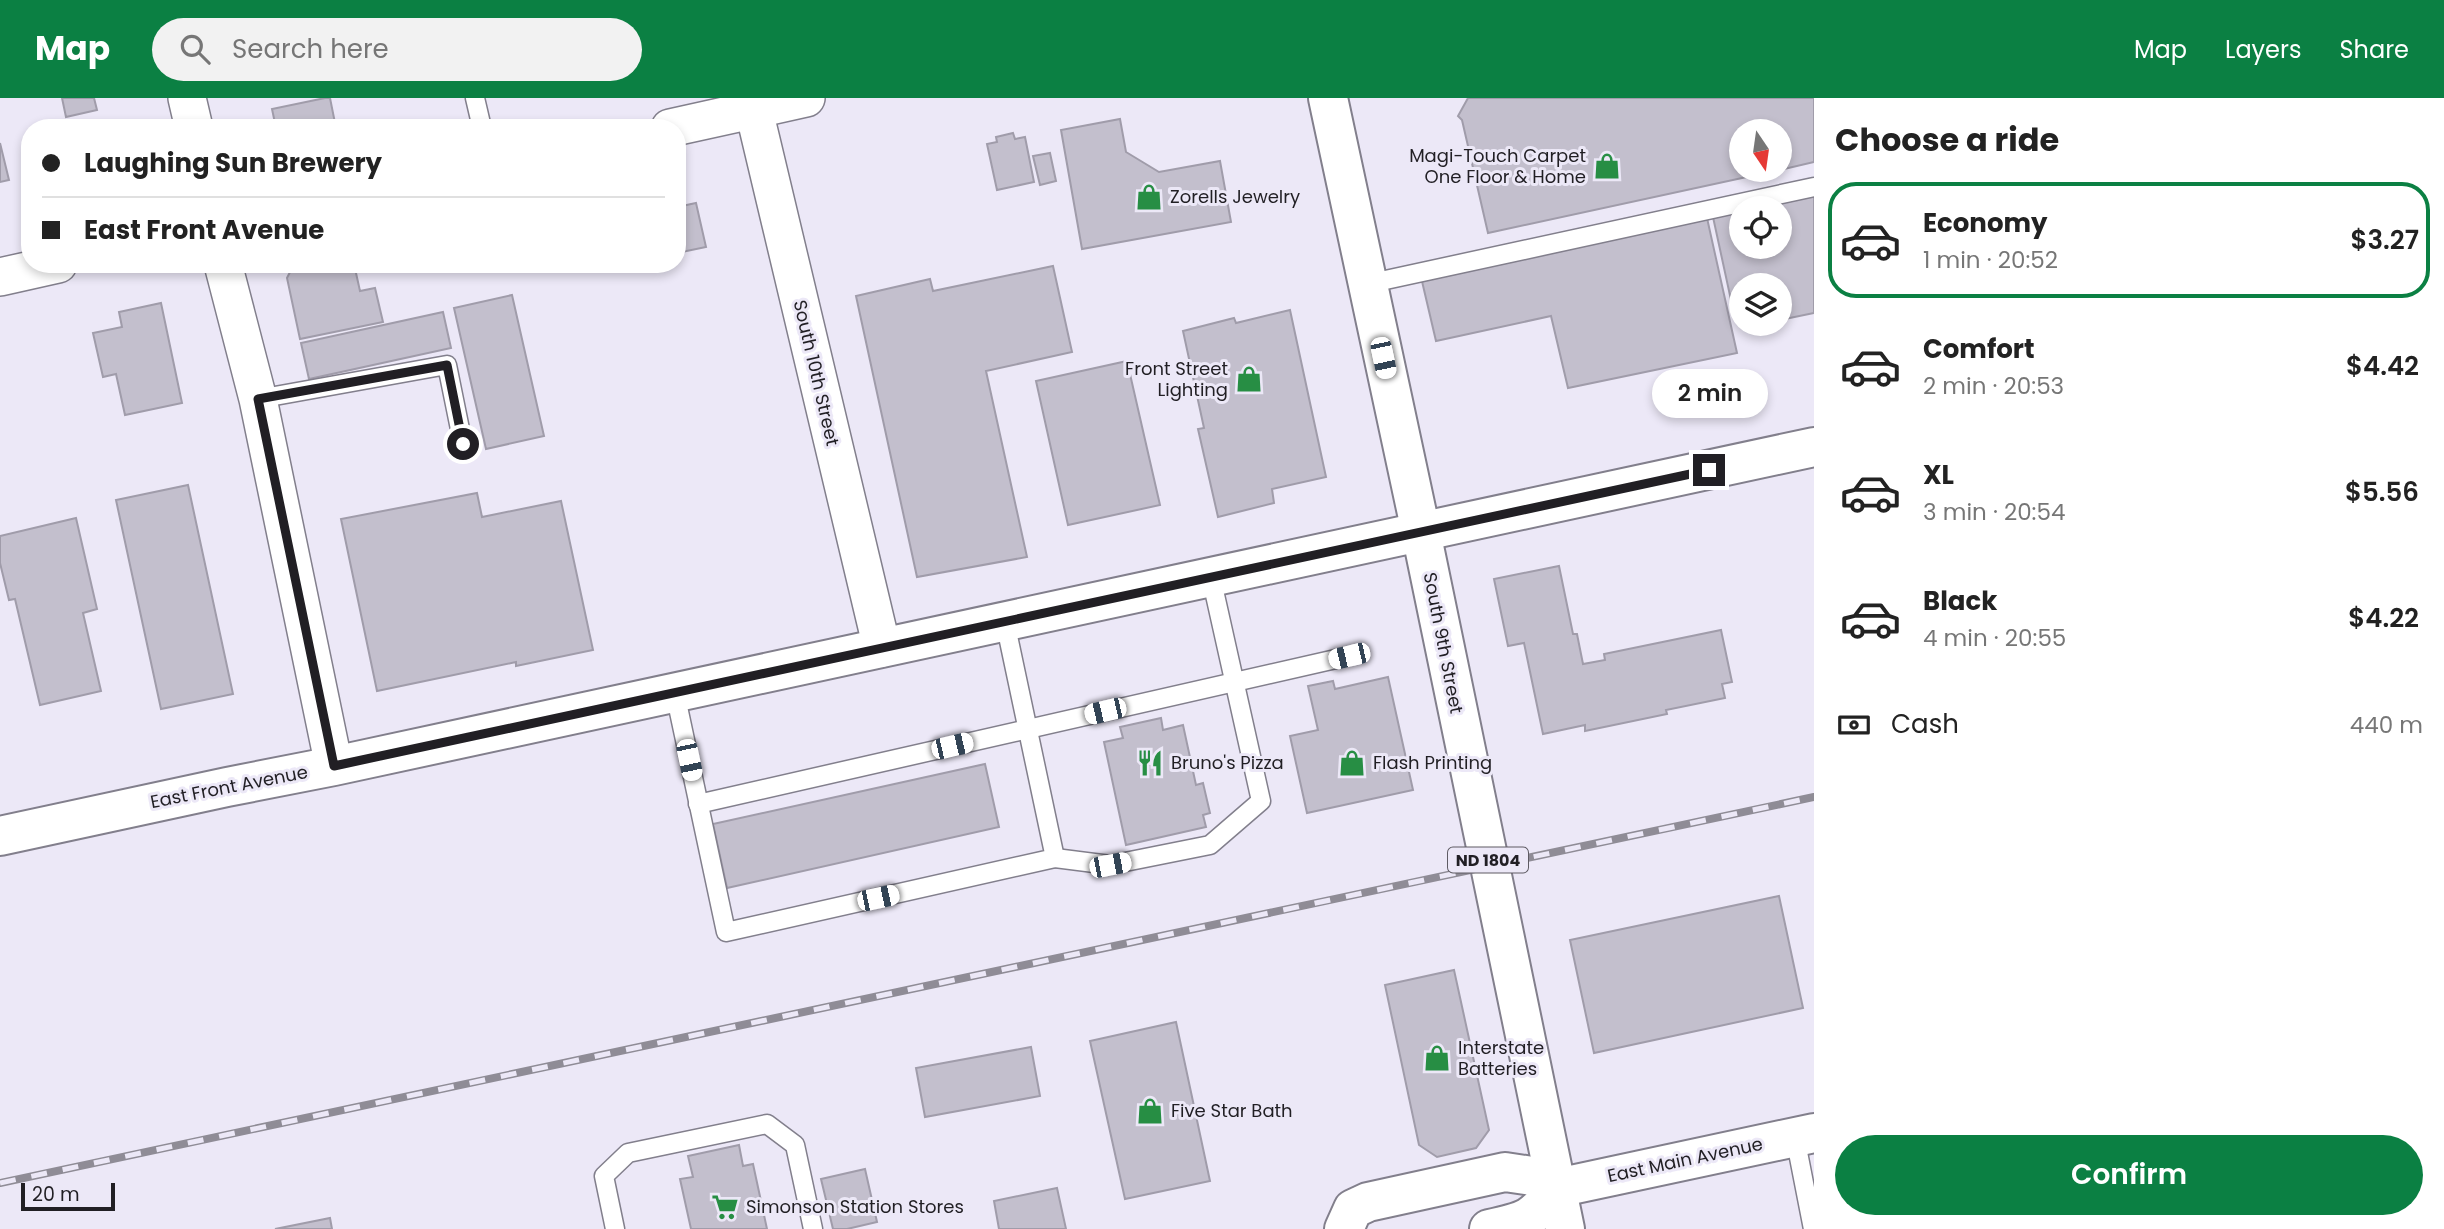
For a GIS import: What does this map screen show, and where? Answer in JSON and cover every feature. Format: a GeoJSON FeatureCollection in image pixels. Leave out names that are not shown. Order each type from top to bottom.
{"type":"FeatureCollection","features":[{"type":"Feature","properties":{"kind":"street"},"geometry":{"type":"LineString","coordinates":[[187,98],[192,119]]}},
{"type":"Feature","properties":{"kind":"street"},"geometry":{"type":"LineString","coordinates":[[686,123],[752,104],[806,98]]}},
{"type":"Feature","properties":{"kind":"street","name":"South 9th Street"},"geometry":{"type":"LineString","coordinates":[[1328,98],[1557,1188]]}},
{"type":"Feature","properties":{"kind":"street","name":"South 10th Street"},"geometry":{"type":"LineString","coordinates":[[752,104],[882,648]]}},
{"type":"Feature","properties":{"kind":"street"},"geometry":{"type":"LineString","coordinates":[[0,277],[21,272]]}},
{"type":"Feature","properties":{"kind":"street"},"geometry":{"type":"LineString","coordinates":[[225,273],[258,399],[334,766]]}},
{"type":"Feature","properties":{"kind":"street","name":"East Front Avenue"},"geometry":{"type":"LineString","coordinates":[[0,836],[1814,447]]}},
{"type":"Feature","properties":{"kind":"street","name":"East Main Avenue"},"geometry":{"type":"LineString","coordinates":[[1557,1188],[1805,1135]]}},
{"type":"Feature","properties":{"kind":"street"},"geometry":{"type":"LineString","coordinates":[[1344,1229],[1353,1209],[1368,1202],[1505,1172],[1532,1175],[1557,1188],[1532,1216],[1489,1229]]}},
{"type":"Feature","properties":{"kind":"street","name":"ND 1804"},"geometry":{"type":"LineString","coordinates":[[1557,1188],[1566,1229]]}},
{"type":"Feature","properties":{"kind":"lane"},"geometry":{"type":"LineString","coordinates":[[475,98],[480,119]]}},
{"type":"Feature","properties":{"kind":"lane"},"geometry":{"type":"LineString","coordinates":[[1367,284],[1814,187]]}},
{"type":"Feature","properties":{"kind":"lane"},"geometry":{"type":"LineString","coordinates":[[258,399],[447,365],[463,444]]}},
{"type":"Feature","properties":{"kind":"lane"},"geometry":{"type":"LineString","coordinates":[[675,693],[726,932],[1055,858],[1110,865],[1210,845],[1261,800],[1211,577]]}},
{"type":"Feature","properties":{"kind":"lane"},"geometry":{"type":"LineString","coordinates":[[1005,622],[1055,858]]}},
{"type":"Feature","properties":{"kind":"lane"},"geometry":{"type":"LineString","coordinates":[[698,804],[1349,656]]}},
{"type":"Feature","properties":{"kind":"lane"},"geometry":{"type":"LineString","coordinates":[[615,1229],[604,1176],[628,1153],[767,1124],[795,1145],[813,1229]]}},
{"type":"Feature","properties":{"kind":"lane"},"geometry":{"type":"LineString","coordinates":[[1805,1135],[1813,1229]]}},
{"type":"Feature","properties":{"kind":"building"},"geometry":{"type":"Polygon","coordinates":[[[62,98],[94,98],[97,110],[66,117],[62,98]]]}},
{"type":"Feature","properties":{"kind":"building"},"geometry":{"type":"Polygon","coordinates":[[[330,98],[334,119],[274,119],[272,109],[330,98]]]}},
{"type":"Feature","properties":{"kind":"building","name":"Magi-Touch Carpet One Floor & Home"},"geometry":{"type":"Polygon","coordinates":[[[1468,98],[1814,98],[1814,162],[1792,167],[1792,119],[1729,119],[1729,181],[1488,233],[1462,120],[1458,116],[1468,98]]]}},
{"type":"Feature","properties":{"kind":"building","name":"Zorells Jewelry"},"geometry":{"type":"Polygon","coordinates":[[[1120,119],[1126,152],[1159,172],[1220,161],[1231,222],[1082,249],[1061,130],[1120,119]]]}},
{"type":"Feature","properties":{"kind":"building"},"geometry":{"type":"Polygon","coordinates":[[[1013,133],[1015,139],[1025,137],[1034,182],[997,190],[987,144],[997,142],[996,137],[1013,133]]]}},
{"type":"Feature","properties":{"kind":"building"},"geometry":{"type":"Polygon","coordinates":[[[0,143],[9,180],[0,182],[0,143]]]}},
{"type":"Feature","properties":{"kind":"building"},"geometry":{"type":"Polygon","coordinates":[[[1050,153],[1056,181],[1040,185],[1033,156],[1050,153]]]}},
{"type":"Feature","properties":{"kind":"building"},"geometry":{"type":"Polygon","coordinates":[[[1814,196],[1814,313],[1792,318],[1792,273],[1729,273],[1729,291],[1713,217],[1729,214],[1729,259],[1792,259],[1792,200],[1814,196]]]}},
{"type":"Feature","properties":{"kind":"building"},"geometry":{"type":"Polygon","coordinates":[[[696,203],[706,247],[686,251],[686,205],[696,203]]]}},
{"type":"Feature","properties":{"kind":"building"},"geometry":{"type":"Polygon","coordinates":[[[1707,218],[1729,317],[1729,336],[1733,336],[1737,353],[1568,388],[1551,316],[1436,341],[1421,277],[1707,218]]]}},
{"type":"Feature","properties":{"kind":"building"},"geometry":{"type":"Polygon","coordinates":[[[1053,266],[1072,352],[986,371],[1027,557],[917,577],[856,296],[930,279],[933,291],[1053,266]]]}},
{"type":"Feature","properties":{"kind":"building"},"geometry":{"type":"Polygon","coordinates":[[[290,273],[356,273],[360,291],[375,288],[383,322],[300,339],[287,278],[290,273]]]}},
{"type":"Feature","properties":{"kind":"building"},"geometry":{"type":"Polygon","coordinates":[[[512,295],[544,436],[486,449],[454,308],[512,295]]]}},
{"type":"Feature","properties":{"kind":"building"},"geometry":{"type":"Polygon","coordinates":[[[161,303],[182,403],[125,415],[116,374],[103,377],[93,333],[122,327],[119,312],[161,303]]]}},
{"type":"Feature","properties":{"kind":"building","name":"Front Street Lighting"},"geometry":{"type":"Polygon","coordinates":[[[1290,310],[1326,477],[1272,489],[1274,503],[1218,517],[1198,429],[1204,428],[1183,331],[1234,318],[1236,323],[1290,310]]]}},
{"type":"Feature","properties":{"kind":"building"},"geometry":{"type":"Polygon","coordinates":[[[443,312],[451,348],[309,379],[301,343],[443,312]]]}},
{"type":"Feature","properties":{"kind":"building"},"geometry":{"type":"Polygon","coordinates":[[[1127,361],[1160,505],[1068,525],[1036,381],[1127,361]]]}},
{"type":"Feature","properties":{"kind":"building"},"geometry":{"type":"Polygon","coordinates":[[[188,485],[233,694],[161,709],[116,500],[188,485]]]}},
{"type":"Feature","properties":{"kind":"building"},"geometry":{"type":"Polygon","coordinates":[[[477,493],[482,517],[561,501],[593,650],[516,666],[516,662],[377,691],[341,519],[477,493]]]}},
{"type":"Feature","properties":{"kind":"building"},"geometry":{"type":"Polygon","coordinates":[[[76,518],[97,609],[83,613],[101,691],[40,705],[15,599],[9,600],[0,563],[0,536],[76,518]]]}},
{"type":"Feature","properties":{"kind":"building"},"geometry":{"type":"Polygon","coordinates":[[[1559,566],[1573,634],[1577,634],[1583,664],[1605,660],[1604,654],[1721,630],[1732,682],[1722,684],[1725,698],[1666,710],[1667,714],[1585,731],[1585,725],[1543,734],[1524,643],[1508,646],[1494,579],[1559,566]]]}},
{"type":"Feature","properties":{"kind":"building","name":"Flash Printing"},"geometry":{"type":"Polygon","coordinates":[[[1388,677],[1413,790],[1307,813],[1290,736],[1318,730],[1308,686],[1333,681],[1335,689],[1388,677]]]}},
{"type":"Feature","properties":{"kind":"building","name":"Bruno's Pizza"},"geometry":{"type":"Polygon","coordinates":[[[1161,718],[1163,730],[1183,725],[1196,785],[1203,783],[1210,813],[1203,815],[1206,827],[1126,845],[1104,742],[1123,738],[1120,727],[1161,718]]]}},
{"type":"Feature","properties":{"kind":"building"},"geometry":{"type":"Polygon","coordinates":[[[985,764],[999,827],[727,888],[713,824],[985,764]]]}},
{"type":"Feature","properties":{"kind":"building"},"geometry":{"type":"Polygon","coordinates":[[[1779,896],[1803,1008],[1594,1053],[1570,940],[1779,896]]]}},
{"type":"Feature","properties":{"kind":"building","name":"Interstate Batteries"},"geometry":{"type":"Polygon","coordinates":[[[1454,970],[1489,1130],[1476,1148],[1437,1157],[1419,1145],[1385,985],[1454,970]]]}},
{"type":"Feature","properties":{"kind":"building","name":"Five Star Bath"},"geometry":{"type":"Polygon","coordinates":[[[1176,1022],[1210,1181],[1125,1199],[1090,1041],[1176,1022]]]}},
{"type":"Feature","properties":{"kind":"building"},"geometry":{"type":"Polygon","coordinates":[[[1031,1047],[1040,1096],[925,1117],[916,1068],[1031,1047]]]}},
{"type":"Feature","properties":{"kind":"building"},"geometry":{"type":"Polygon","coordinates":[[[739,1145],[743,1166],[753,1164],[767,1229],[691,1229],[680,1179],[693,1177],[688,1156],[739,1145]]]}},
{"type":"Feature","properties":{"kind":"building"},"geometry":{"type":"Polygon","coordinates":[[[865,1169],[877,1222],[847,1229],[833,1229],[821,1179],[865,1169]]]}},
{"type":"Feature","properties":{"kind":"building"},"geometry":{"type":"Polygon","coordinates":[[[1057,1188],[1066,1229],[999,1229],[994,1201],[1057,1188]]]}},
{"type":"Feature","properties":{"kind":"building"},"geometry":{"type":"Polygon","coordinates":[[[330,1218],[332,1229],[275,1229],[330,1218]]]}},
{"type":"Feature","properties":{"kind":"railway"},"geometry":{"type":"LineString","coordinates":[[0,1183],[1814,797]]}},
{"type":"Feature","properties":{"kind":"place","name":"Magi-Touch Carpet One Floor & Home"},"geometry":{"type":"Point","coordinates":[1607,166]}},
{"type":"Feature","properties":{"kind":"place","name":"Zorells Jewelry"},"geometry":{"type":"Point","coordinates":[1149,197]}},
{"type":"Feature","properties":{"kind":"place","name":"Front Street Lighting"},"geometry":{"type":"Point","coordinates":[1249,379]}},
{"type":"Feature","properties":{"kind":"place","name":"Bruno's Pizza"},"geometry":{"type":"Point","coordinates":[1150,763]}},
{"type":"Feature","properties":{"kind":"place","name":"Flash Printing"},"geometry":{"type":"Point","coordinates":[1352,763]}},
{"type":"Feature","properties":{"kind":"place","name":"Interstate Batteries"},"geometry":{"type":"Point","coordinates":[1437,1058]}},
{"type":"Feature","properties":{"kind":"place","name":"Five Star Bath"},"geometry":{"type":"Point","coordinates":[1150,1111]}},
{"type":"Feature","properties":{"kind":"place","name":"Simonson Station Stores"},"geometry":{"type":"Point","coordinates":[725,1207]}},
{"type":"Feature","properties":{"kind":"route"},"geometry":{"type":"LineString","coordinates":[[463,444],[447,365],[258,399],[334,766],[1709,470]]}}]}
